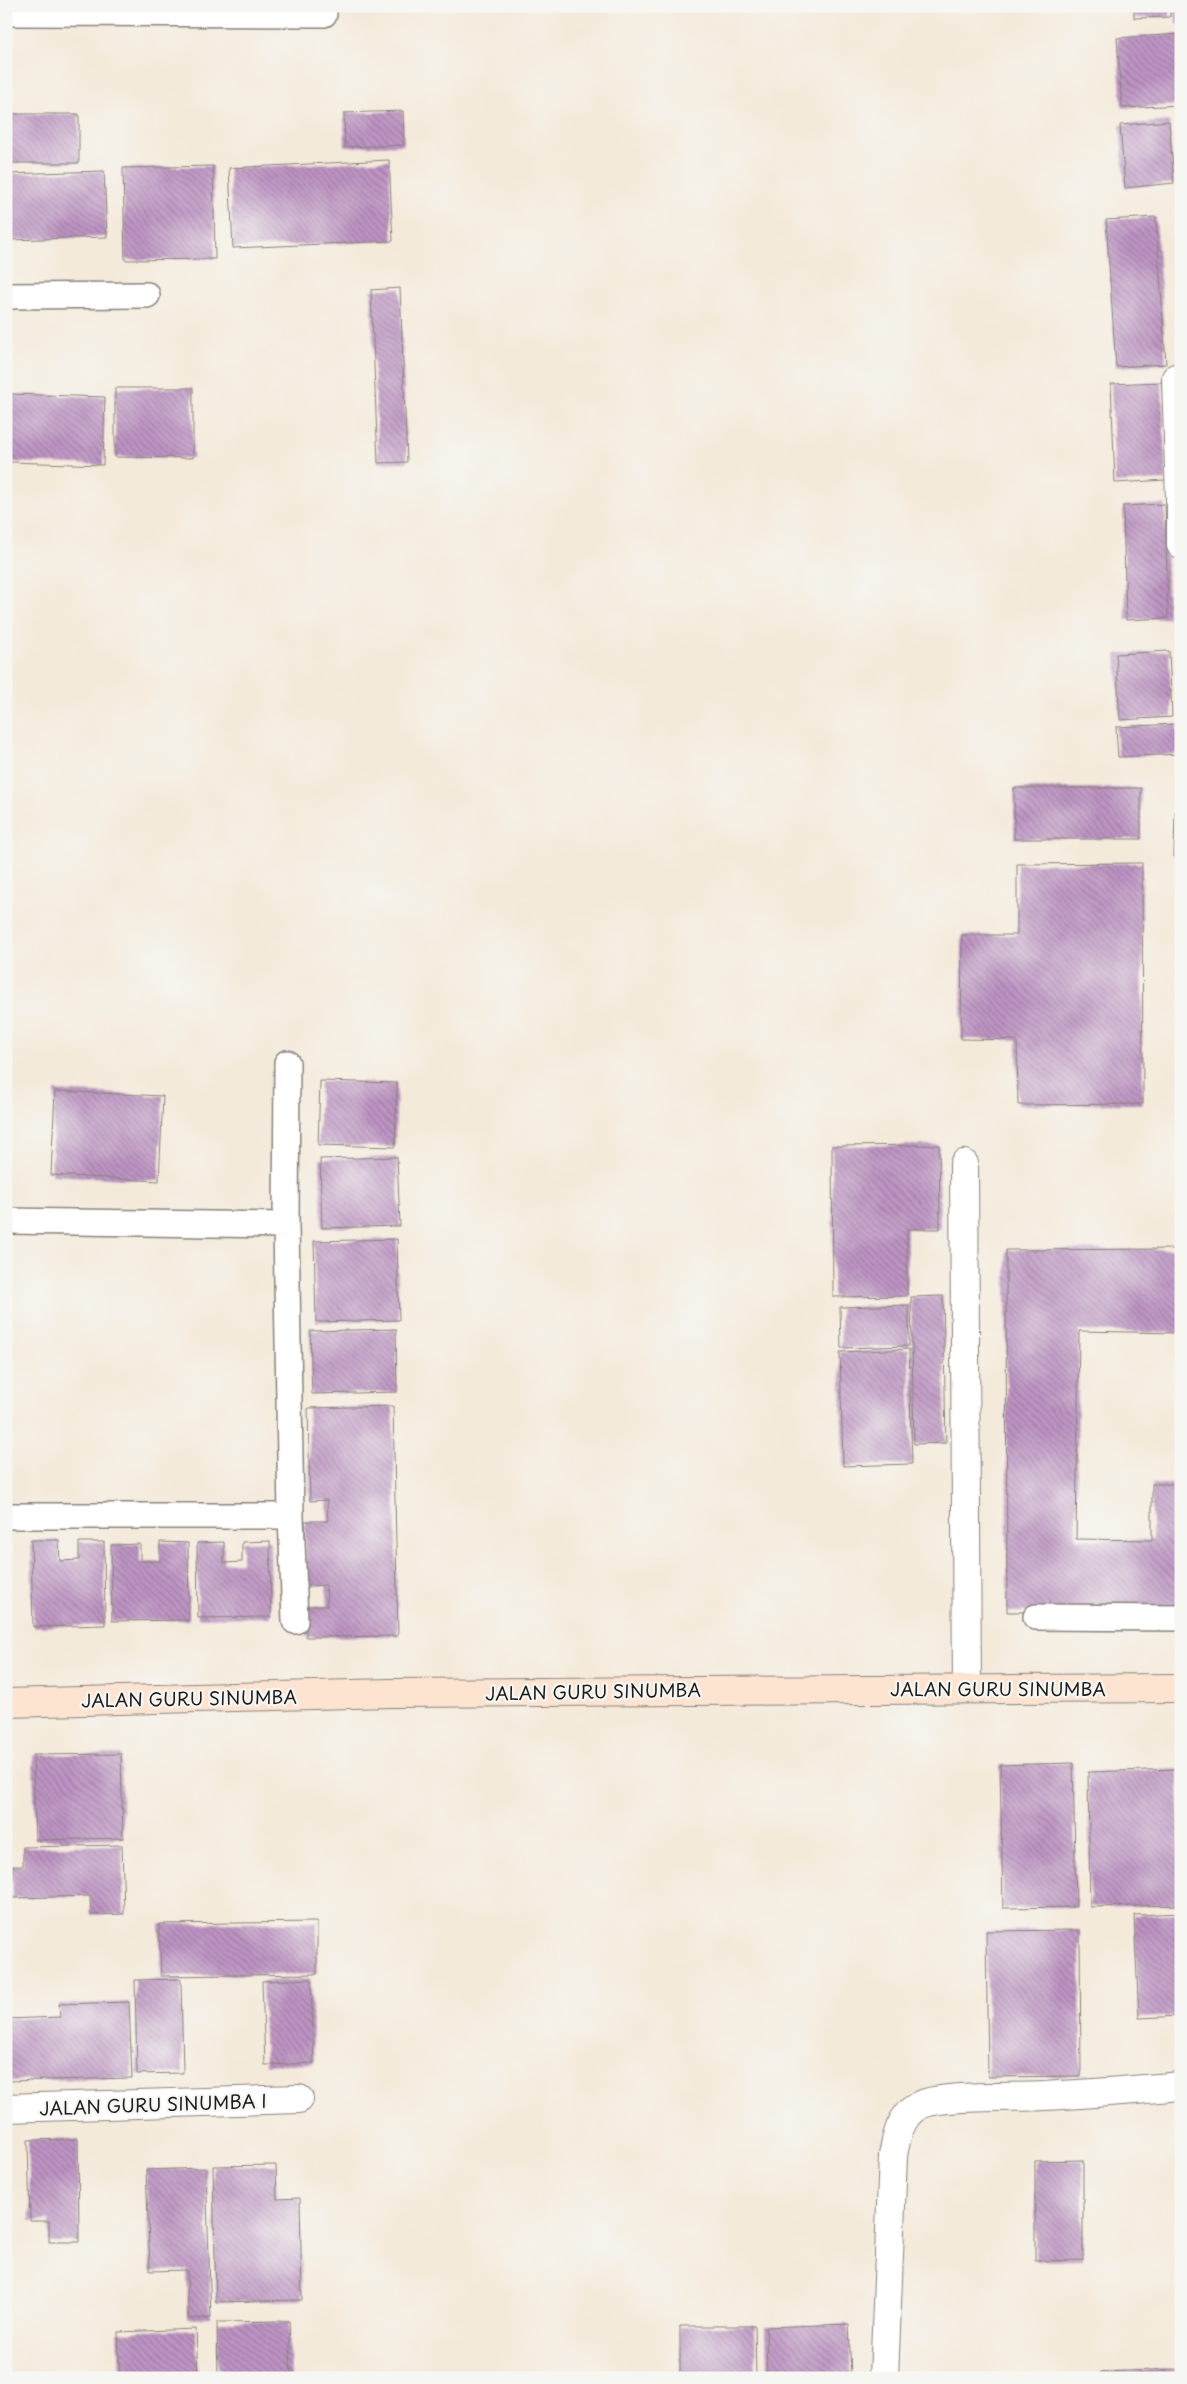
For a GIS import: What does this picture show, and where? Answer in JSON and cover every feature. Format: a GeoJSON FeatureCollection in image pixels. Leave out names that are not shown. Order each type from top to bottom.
{"type":"FeatureCollection","features":[{"type":"Feature","properties":{"kind":"street"},"geometry":{"type":"LineString","coordinates":[[1176,378],[1181,545]]}},
{"type":"Feature","properties":{"kind":"street"},"geometry":{"type":"LineString","coordinates":[[964,1164],[967,1688]]}},
{"type":"Feature","properties":{"kind":"street","name":"JALAN GURU SINUMBA"},"geometry":{"type":"LineString","coordinates":[[6,1703],[390,1693],[1181,1688]]}},
{"type":"Feature","properties":{"kind":"street"},"geometry":{"type":"LineString","coordinates":[[884,2378],[893,2156],[902,2124],[909,2113],[918,2106],[949,2100],[1043,2096],[1181,2086]]}},
{"type":"Feature","properties":{"kind":"street","name":"JALAN GURU SINUMBA I"},"geometry":{"type":"LineString","coordinates":[[6,2108],[299,2099]]}},
{"type":"Feature","properties":{"kind":"lane"},"geometry":{"type":"LineString","coordinates":[[6,12],[324,14]]}},
{"type":"Feature","properties":{"kind":"lane"},"geometry":{"type":"LineString","coordinates":[[6,296],[147,295]]}},
{"type":"Feature","properties":{"kind":"lane"},"geometry":{"type":"LineString","coordinates":[[287,1063],[286,1225],[295,1620]]}},
{"type":"Feature","properties":{"kind":"lane"},"geometry":{"type":"LineString","coordinates":[[6,1221],[286,1225]]}},
{"type":"Feature","properties":{"kind":"lane"},"geometry":{"type":"LineString","coordinates":[[6,1516],[292,1516]]}},
{"type":"Feature","properties":{"kind":"lane"},"geometry":{"type":"LineString","coordinates":[[1036,1617],[1181,1618]]}},
{"type":"Feature","properties":{"kind":"building"},"geometry":{"type":"Polygon","coordinates":[[[1134,6],[1170,6],[1170,17],[1134,18],[1134,6]]]}},
{"type":"Feature","properties":{"kind":"building"},"geometry":{"type":"Polygon","coordinates":[[[1175,6],[1181,6],[1181,24],[1176,24],[1175,6]]]}},
{"type":"Feature","properties":{"kind":"building"},"geometry":{"type":"Polygon","coordinates":[[[1181,34],[1181,105],[1122,108],[1117,38],[1181,34]]]}},
{"type":"Feature","properties":{"kind":"building"},"geometry":{"type":"Polygon","coordinates":[[[403,111],[404,145],[345,147],[344,113],[403,111]]]}},
{"type":"Feature","properties":{"kind":"building"},"geometry":{"type":"Polygon","coordinates":[[[6,114],[79,114],[79,163],[6,163],[6,114]]]}},
{"type":"Feature","properties":{"kind":"building"},"geometry":{"type":"Polygon","coordinates":[[[1169,121],[1174,183],[1125,188],[1120,125],[1169,121]]]}},
{"type":"Feature","properties":{"kind":"building"},"geometry":{"type":"Polygon","coordinates":[[[389,160],[393,241],[233,248],[229,168],[389,160]]]}},
{"type":"Feature","properties":{"kind":"building"},"geometry":{"type":"Polygon","coordinates":[[[213,166],[215,259],[125,260],[123,168],[213,166]]]}},
{"type":"Feature","properties":{"kind":"building"},"geometry":{"type":"Polygon","coordinates":[[[104,171],[107,237],[9,240],[6,174],[104,171]]]}},
{"type":"Feature","properties":{"kind":"building"},"geometry":{"type":"Polygon","coordinates":[[[1156,217],[1166,364],[1116,367],[1106,220],[1156,217]]]}},
{"type":"Feature","properties":{"kind":"building"},"geometry":{"type":"Polygon","coordinates":[[[400,288],[407,462],[378,463],[371,290],[400,288]]]}},
{"type":"Feature","properties":{"kind":"building"},"geometry":{"type":"Polygon","coordinates":[[[1179,309],[1181,309],[1181,335],[1177,335],[1179,309]]]}},
{"type":"Feature","properties":{"kind":"building"},"geometry":{"type":"Polygon","coordinates":[[[1162,382],[1166,480],[1115,483],[1111,384],[1162,382]]]}},
{"type":"Feature","properties":{"kind":"building"},"geometry":{"type":"Polygon","coordinates":[[[115,388],[193,388],[193,458],[115,457],[115,388]]]}},
{"type":"Feature","properties":{"kind":"building"},"geometry":{"type":"Polygon","coordinates":[[[10,394],[105,397],[103,465],[9,462],[10,394]]]}},
{"type":"Feature","properties":{"kind":"building"},"geometry":{"type":"Polygon","coordinates":[[[1165,504],[1168,618],[1126,620],[1123,506],[1165,504]]]}},
{"type":"Feature","properties":{"kind":"building"},"geometry":{"type":"Polygon","coordinates":[[[1169,651],[1172,717],[1120,720],[1116,654],[1169,651]]]}},
{"type":"Feature","properties":{"kind":"building"},"geometry":{"type":"Polygon","coordinates":[[[1177,724],[1179,754],[1118,757],[1116,727],[1177,724]]]}},
{"type":"Feature","properties":{"kind":"building"},"geometry":{"type":"Polygon","coordinates":[[[1014,788],[1141,788],[1141,839],[1014,839],[1014,788]]]}},
{"type":"Feature","properties":{"kind":"building"},"geometry":{"type":"Polygon","coordinates":[[[1175,811],[1181,811],[1181,857],[1174,857],[1175,811]]]}},
{"type":"Feature","properties":{"kind":"building"},"geometry":{"type":"Polygon","coordinates":[[[1142,863],[1143,1104],[1018,1105],[1017,1040],[961,1039],[962,935],[1017,935],[1017,864],[1142,863]]]}},
{"type":"Feature","properties":{"kind":"building"},"geometry":{"type":"Polygon","coordinates":[[[320,1081],[397,1083],[395,1147],[318,1145],[320,1081]]]}},
{"type":"Feature","properties":{"kind":"building"},"geometry":{"type":"Polygon","coordinates":[[[55,1091],[163,1096],[159,1181],[51,1175],[55,1091]]]}},
{"type":"Feature","properties":{"kind":"building"},"geometry":{"type":"Polygon","coordinates":[[[939,1145],[940,1229],[907,1229],[907,1296],[833,1297],[832,1146],[939,1145]]]}},
{"type":"Feature","properties":{"kind":"building"},"geometry":{"type":"Polygon","coordinates":[[[397,1157],[400,1226],[322,1228],[320,1159],[397,1157]]]}},
{"type":"Feature","properties":{"kind":"building"},"geometry":{"type":"Polygon","coordinates":[[[397,1239],[399,1320],[316,1322],[314,1241],[397,1239]]]}},
{"type":"Feature","properties":{"kind":"building"},"geometry":{"type":"Polygon","coordinates":[[[1181,1249],[1181,1333],[1079,1331],[1076,1539],[1152,1540],[1152,1484],[1181,1484],[1181,1611],[1007,1612],[1006,1250],[1181,1249]]]}},
{"type":"Feature","properties":{"kind":"building"},"geometry":{"type":"Polygon","coordinates":[[[943,1296],[946,1443],[914,1444],[911,1297],[943,1296]]]}},
{"type":"Feature","properties":{"kind":"building"},"geometry":{"type":"Polygon","coordinates":[[[909,1305],[909,1346],[841,1348],[840,1307],[909,1305]]]}},
{"type":"Feature","properties":{"kind":"building"},"geometry":{"type":"Polygon","coordinates":[[[396,1329],[397,1392],[312,1394],[310,1331],[396,1329]]]}},
{"type":"Feature","properties":{"kind":"building"},"geometry":{"type":"Polygon","coordinates":[[[909,1349],[912,1464],[843,1466],[840,1352],[909,1349]]]}},
{"type":"Feature","properties":{"kind":"building"},"geometry":{"type":"Polygon","coordinates":[[[393,1406],[398,1636],[306,1637],[306,1606],[327,1606],[326,1585],[306,1586],[305,1521],[328,1521],[327,1500],[310,1501],[308,1408],[393,1406]]]}},
{"type":"Feature","properties":{"kind":"building"},"geometry":{"type":"Polygon","coordinates":[[[31,1540],[59,1540],[60,1561],[79,1560],[79,1542],[104,1542],[105,1625],[33,1627],[31,1540]]]}},
{"type":"Feature","properties":{"kind":"building"},"geometry":{"type":"Polygon","coordinates":[[[270,1541],[271,1617],[198,1618],[197,1543],[224,1542],[224,1563],[242,1562],[242,1542],[270,1541]]]}},
{"type":"Feature","properties":{"kind":"building"},"geometry":{"type":"Polygon","coordinates":[[[160,1542],[188,1543],[189,1620],[112,1621],[111,1545],[140,1544],[140,1561],[160,1561],[160,1542]]]}},
{"type":"Feature","properties":{"kind":"building"},"geometry":{"type":"Polygon","coordinates":[[[121,1754],[123,1838],[35,1840],[33,1755],[121,1754]]]}},
{"type":"Feature","properties":{"kind":"building"},"geometry":{"type":"Polygon","coordinates":[[[1073,1763],[1076,1907],[1003,1908],[1000,1765],[1073,1763]]]}},
{"type":"Feature","properties":{"kind":"building"},"geometry":{"type":"Polygon","coordinates":[[[1178,1769],[1181,1905],[1090,1907],[1088,1772],[1178,1769]]]}},
{"type":"Feature","properties":{"kind":"building"},"geometry":{"type":"Polygon","coordinates":[[[122,1845],[124,1914],[91,1915],[90,1896],[13,1898],[12,1866],[23,1866],[23,1847],[122,1845]]]}},
{"type":"Feature","properties":{"kind":"building"},"geometry":{"type":"Polygon","coordinates":[[[1181,1913],[1181,2016],[1139,2018],[1134,1915],[1181,1913]]]}},
{"type":"Feature","properties":{"kind":"building"},"geometry":{"type":"Polygon","coordinates":[[[317,1922],[317,1974],[161,1976],[159,1924],[317,1922]]]}},
{"type":"Feature","properties":{"kind":"building"},"geometry":{"type":"Polygon","coordinates":[[[1080,1930],[1081,2076],[988,2077],[986,1931],[1080,1930]]]}},
{"type":"Feature","properties":{"kind":"building"},"geometry":{"type":"Polygon","coordinates":[[[181,1979],[183,2073],[137,2074],[135,1980],[181,1979]]]}},
{"type":"Feature","properties":{"kind":"building"},"geometry":{"type":"Polygon","coordinates":[[[311,1979],[314,2063],[265,2065],[262,1981],[311,1979]]]}},
{"type":"Feature","properties":{"kind":"building"},"geometry":{"type":"Polygon","coordinates":[[[129,2002],[132,2078],[6,2081],[6,2019],[60,2017],[59,2004],[129,2002]]]}},
{"type":"Feature","properties":{"kind":"building"},"geometry":{"type":"Polygon","coordinates":[[[78,2139],[79,2242],[49,2242],[49,2221],[30,2221],[28,2140],[78,2139]]]}},
{"type":"Feature","properties":{"kind":"building"},"geometry":{"type":"Polygon","coordinates":[[[1083,2160],[1083,2260],[1035,2261],[1035,2161],[1083,2160]]]}},
{"type":"Feature","properties":{"kind":"building"},"geometry":{"type":"Polygon","coordinates":[[[276,2165],[277,2199],[300,2198],[302,2300],[216,2302],[213,2166],[276,2165]]]}},
{"type":"Feature","properties":{"kind":"building"},"geometry":{"type":"Polygon","coordinates":[[[206,2168],[211,2318],[188,2319],[187,2270],[150,2271],[146,2170],[206,2168]]]}},
{"type":"Feature","properties":{"kind":"building"},"geometry":{"type":"Polygon","coordinates":[[[289,2321],[291,2378],[218,2378],[217,2322],[289,2321]]]}},
{"type":"Feature","properties":{"kind":"building"},"geometry":{"type":"Polygon","coordinates":[[[849,2324],[851,2378],[767,2378],[766,2327],[849,2324]]]}},
{"type":"Feature","properties":{"kind":"building"},"geometry":{"type":"Polygon","coordinates":[[[680,2326],[755,2326],[756,2378],[680,2378],[680,2326]]]}},
{"type":"Feature","properties":{"kind":"building"},"geometry":{"type":"Polygon","coordinates":[[[196,2329],[198,2378],[120,2378],[118,2332],[196,2329]]]}},
{"type":"Feature","properties":{"kind":"building"},"geometry":{"type":"Polygon","coordinates":[[[1177,2369],[1178,2378],[1101,2378],[1101,2372],[1177,2369]]]}}]}
